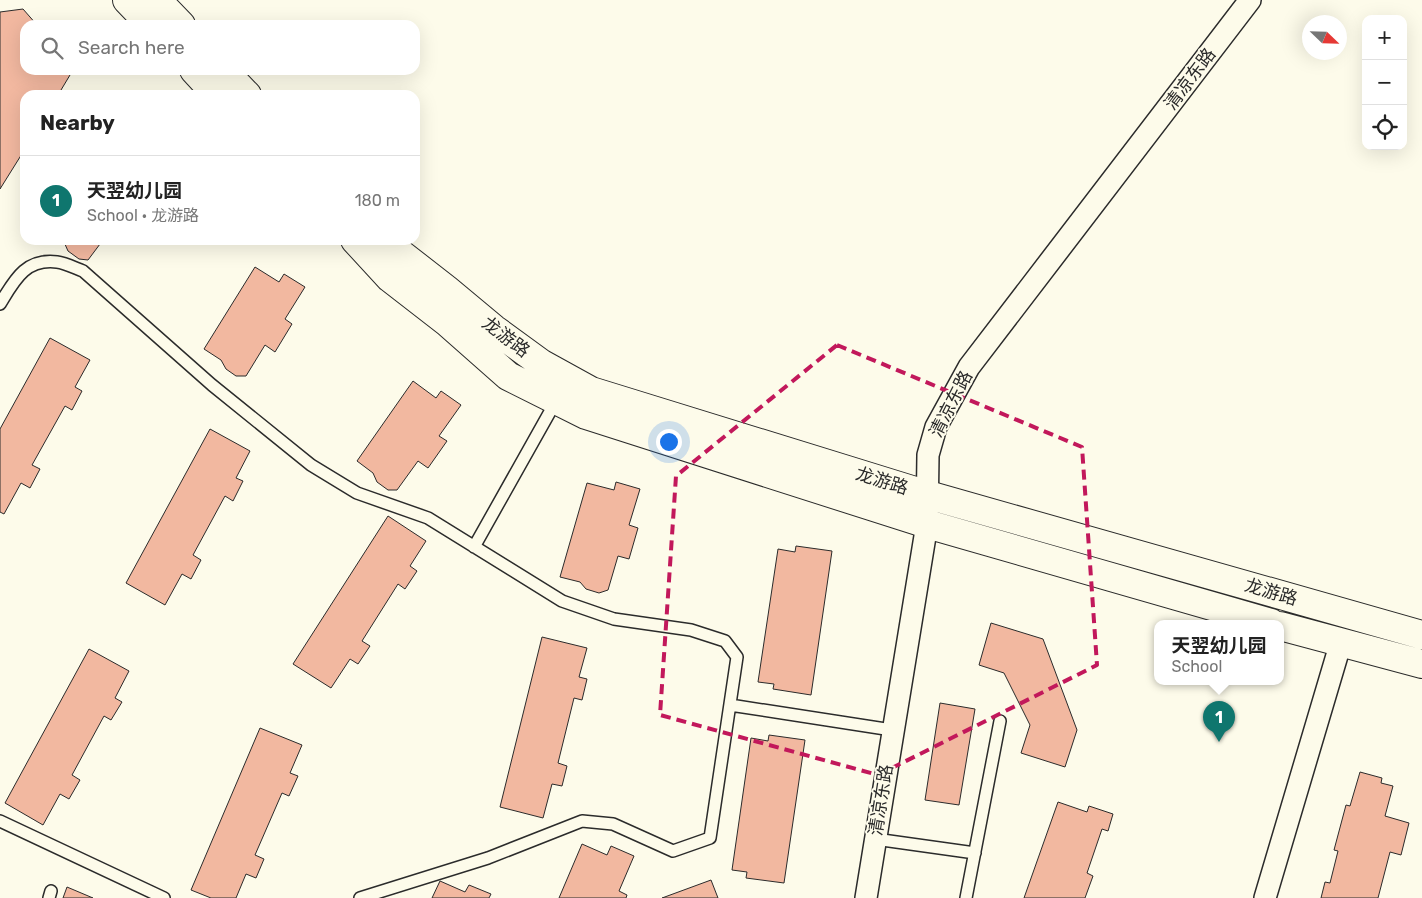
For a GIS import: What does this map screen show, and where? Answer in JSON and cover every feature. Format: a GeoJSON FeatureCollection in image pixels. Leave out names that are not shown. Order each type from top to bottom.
{"type":"FeatureCollection","features":[{"type":"Feature","properties":{"kind":"main road"},"geometry":{"type":"LineString","coordinates":[[127,0],[146,20]]}},
{"type":"Feature","properties":{"kind":"main road"},"geometry":{"type":"LineString","coordinates":[[157,0],[176,20]]}},
{"type":"Feature","properties":{"kind":"main road"},"geometry":{"type":"LineString","coordinates":[[199,75],[212,90]]}},
{"type":"Feature","properties":{"kind":"main road"},"geometry":{"type":"LineString","coordinates":[[228,75],[241,90]]}},
{"type":"Feature","properties":{"kind":"main road","name":"龙游路"},"geometry":{"type":"LineString","coordinates":[[360,245],[390,278],[448,324],[508,376],[586,415],[927,524],[1261,620]]}},
{"type":"Feature","properties":{"kind":"main road","name":"龙游路"},"geometry":{"type":"LineString","coordinates":[[389,245],[494,329],[542,364],[591,391],[928,495],[1422,635]]}},
{"type":"Feature","properties":{"kind":"main road","name":"龙游路"},"geometry":{"type":"LineString","coordinates":[[1284,627],[1422,664]]}},
{"type":"Feature","properties":{"kind":"street","name":"清凉东路"},"geometry":{"type":"LineString","coordinates":[[866,898],[927,524],[928,455],[936,427],[969,367],[1250,0]]}},
{"type":"Feature","properties":{"kind":"street"},"geometry":{"type":"LineString","coordinates":[[1265,898],[1341,642]]}},
{"type":"Feature","properties":{"kind":"lane"},"geometry":{"type":"LineString","coordinates":[[0,304],[18,275],[35,263],[57,262],[84,271],[212,385],[311,465],[356,493],[428,518],[562,602],[614,618],[691,630],[725,641],[736,657],[710,838],[674,851],[613,824],[582,821],[488,858],[360,898]]}},
{"type":"Feature","properties":{"kind":"lane"},"geometry":{"type":"LineString","coordinates":[[474,547],[556,400]]}},
{"type":"Feature","properties":{"kind":"lane"},"geometry":{"type":"LineString","coordinates":[[730,705],[892,730]]}},
{"type":"Feature","properties":{"kind":"lane"},"geometry":{"type":"LineString","coordinates":[[966,898],[1000,721]]}},
{"type":"Feature","properties":{"kind":"lane"},"geometry":{"type":"LineString","coordinates":[[0,821],[164,898]]}},
{"type":"Feature","properties":{"kind":"lane"},"geometry":{"type":"LineString","coordinates":[[875,839],[975,853]]}},
{"type":"Feature","properties":{"kind":"highlighted area"},"geometry":{"type":"Polygon","coordinates":[[[837,345],[1082,447],[1097,665],[878,775],[660,715],[676,476],[837,345]]]}},
{"type":"Feature","properties":{"kind":"building"},"geometry":{"type":"Polygon","coordinates":[[[23,9],[33,20],[20,20],[20,75],[70,75],[61,90],[20,90],[20,157],[0,189],[0,12],[23,9]]]}},
{"type":"Feature","properties":{"kind":"building"},"geometry":{"type":"Polygon","coordinates":[[[65,245],[99,245],[88,260],[79,259],[68,251],[65,245]]]}},
{"type":"Feature","properties":{"kind":"building"},"geometry":{"type":"Polygon","coordinates":[[[255,267],[279,282],[284,274],[305,287],[285,319],[292,324],[275,352],[265,345],[246,376],[236,376],[226,369],[221,360],[204,349],[255,267]]]}},
{"type":"Feature","properties":{"kind":"building"},"geometry":{"type":"Polygon","coordinates":[[[50,338],[90,360],[75,387],[82,391],[72,410],[65,406],[32,465],[40,469],[30,488],[21,483],[4,514],[0,512],[0,429],[50,338]]]}},
{"type":"Feature","properties":{"kind":"building"},"geometry":{"type":"Polygon","coordinates":[[[413,381],[436,398],[441,391],[461,405],[439,436],[447,441],[428,468],[418,461],[397,490],[388,490],[377,482],[373,473],[357,461],[413,381]]]}},
{"type":"Feature","properties":{"kind":"building"},"geometry":{"type":"Polygon","coordinates":[[[210,429],[250,451],[236,478],[243,481],[233,501],[225,496],[193,555],[201,560],[191,579],[182,574],[165,605],[126,583],[210,429]]]}},
{"type":"Feature","properties":{"kind":"building"},"geometry":{"type":"Polygon","coordinates":[[[616,482],[640,489],[629,525],[638,528],[629,559],[618,556],[608,590],[599,593],[586,589],[580,582],[560,577],[587,483],[614,490],[616,482]]]}},
{"type":"Feature","properties":{"kind":"building"},"geometry":{"type":"Polygon","coordinates":[[[388,516],[426,541],[410,566],[417,571],[405,589],[398,584],[362,641],[370,646],[358,664],[350,659],[331,688],[293,664],[388,516]]]}},
{"type":"Feature","properties":{"kind":"building"},"geometry":{"type":"Polygon","coordinates":[[[796,546],[832,551],[811,695],[773,689],[774,684],[758,682],[778,549],[795,552],[796,546]]]}},
{"type":"Feature","properties":{"kind":"building"},"geometry":{"type":"Polygon","coordinates":[[[991,623],[1043,639],[1077,730],[1065,767],[1021,753],[1030,725],[1004,673],[979,665],[991,623]]]}},
{"type":"Feature","properties":{"kind":"building"},"geometry":{"type":"Polygon","coordinates":[[[542,637],[587,648],[579,677],[587,679],[582,700],[574,698],[558,763],[567,766],[562,786],[552,784],[543,818],[500,807],[542,637]]]}},
{"type":"Feature","properties":{"kind":"building"},"geometry":{"type":"Polygon","coordinates":[[[89,649],[129,671],[115,698],[122,702],[111,720],[104,716],[72,775],[80,780],[69,799],[60,794],[43,825],[5,803],[89,649]]]}},
{"type":"Feature","properties":{"kind":"building"},"geometry":{"type":"Polygon","coordinates":[[[940,703],[975,709],[959,805],[925,800],[940,703]]]}},
{"type":"Feature","properties":{"kind":"building"},"geometry":{"type":"Polygon","coordinates":[[[260,728],[302,745],[290,773],[298,776],[289,796],[282,793],[255,855],[264,859],[256,878],[246,874],[236,898],[211,898],[191,890],[260,728]]]}},
{"type":"Feature","properties":{"kind":"building"},"geometry":{"type":"Polygon","coordinates":[[[769,735],[805,740],[784,883],[746,878],[747,872],[732,870],[751,738],[768,741],[769,735]]]}},
{"type":"Feature","properties":{"kind":"building"},"geometry":{"type":"Polygon","coordinates":[[[1360,772],[1382,778],[1381,783],[1393,786],[1385,816],[1409,823],[1401,855],[1390,852],[1378,898],[1321,898],[1325,882],[1330,883],[1338,851],[1334,850],[1346,805],[1350,806],[1360,772]]]}},
{"type":"Feature","properties":{"kind":"building"},"geometry":{"type":"Polygon","coordinates":[[[1058,802],[1087,812],[1089,806],[1113,814],[1108,831],[1102,829],[1087,873],[1093,876],[1085,898],[1024,898],[1058,802]]]}},
{"type":"Feature","properties":{"kind":"building"},"geometry":{"type":"Polygon","coordinates":[[[582,844],[607,855],[611,846],[634,856],[619,891],[627,895],[626,898],[559,898],[582,844]]]}},
{"type":"Feature","properties":{"kind":"building"},"geometry":{"type":"Polygon","coordinates":[[[711,880],[718,898],[662,898],[711,880]]]}},
{"type":"Feature","properties":{"kind":"building"},"geometry":{"type":"Polygon","coordinates":[[[440,881],[465,892],[469,885],[491,894],[489,898],[432,898],[440,881]]]}},
{"type":"Feature","properties":{"kind":"building"},"geometry":{"type":"Polygon","coordinates":[[[67,887],[93,898],[63,898],[67,887]]]}},
{"type":"Feature","properties":{"kind":"place","name":"天翌幼儿园"},"geometry":{"type":"Point","coordinates":[1219,742]}}]}
